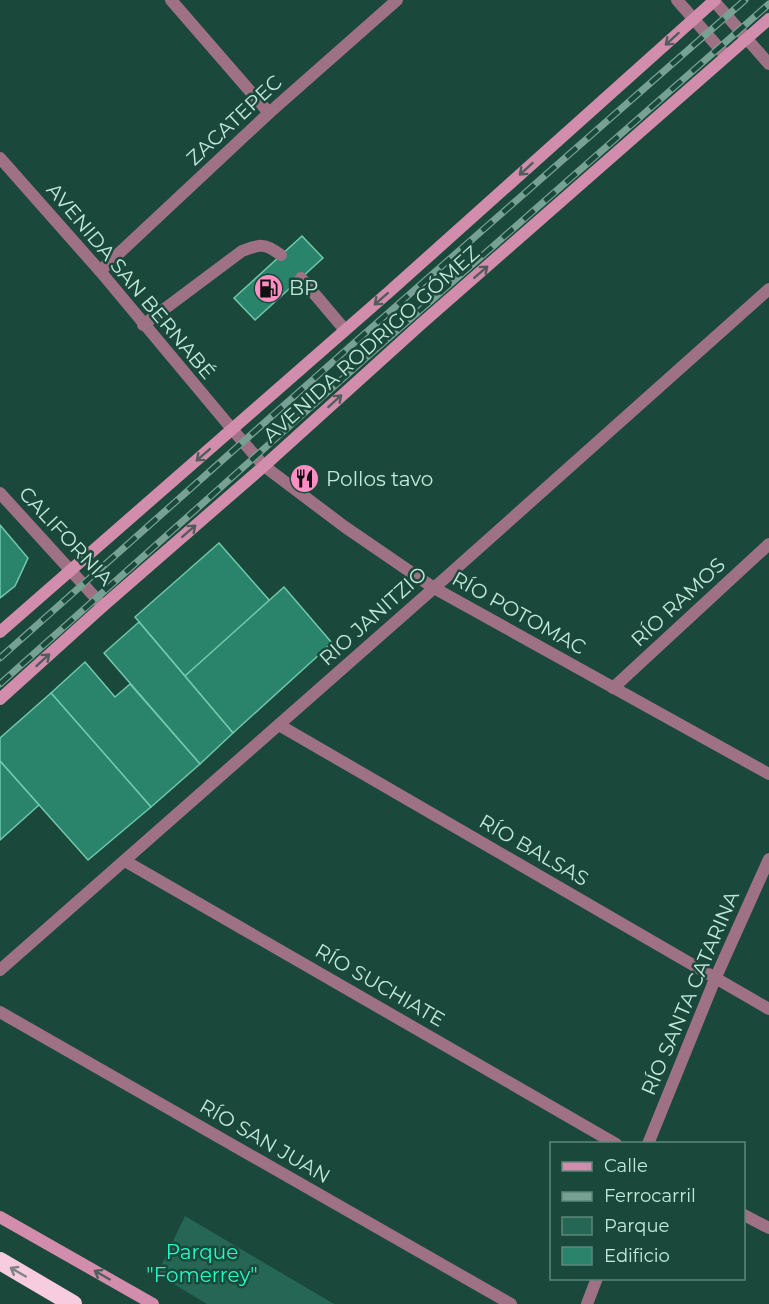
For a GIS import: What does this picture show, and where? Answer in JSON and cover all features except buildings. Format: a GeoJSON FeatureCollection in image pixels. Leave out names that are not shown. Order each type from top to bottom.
{"type":"FeatureCollection","features":[{"type":"Feature","properties":{"kind":"highway"},"geometry":{"type":"LineString","coordinates":[[0,1261],[73,1304]]}},
{"type":"Feature","properties":{"kind":"main road","name":"AVENIDA RODRIGO GÓMEZ"},"geometry":{"type":"LineString","coordinates":[[0,632],[345,330],[715,1]]}},
{"type":"Feature","properties":{"kind":"main road","name":"AVENIDA RODRIGO GÓMEZ"},"geometry":{"type":"LineString","coordinates":[[0,699],[421,324],[769,19]]}},
{"type":"Feature","properties":{"kind":"main road"},"geometry":{"type":"LineString","coordinates":[[0,1217],[153,1304]]}},
{"type":"Feature","properties":{"kind":"street"},"geometry":{"type":"LineString","coordinates":[[171,0],[269,113]]}},
{"type":"Feature","properties":{"kind":"street","name":"ZACATEPEC"},"geometry":{"type":"LineString","coordinates":[[100,271],[269,113],[398,0]]}},
{"type":"Feature","properties":{"kind":"street"},"geometry":{"type":"LineString","coordinates":[[677,0],[726,56]]}},
{"type":"Feature","properties":{"kind":"street"},"geometry":{"type":"LineString","coordinates":[[715,1],[769,64]]}},
{"type":"Feature","properties":{"kind":"street","name":"AVENIDA SAN BERNABÉ"},"geometry":{"type":"LineString","coordinates":[[0,159],[100,271],[143,325],[264,466]]}},
{"type":"Feature","properties":{"kind":"street"},"geometry":{"type":"LineString","coordinates":[[143,325],[242,251],[265,245],[280,255]]}},
{"type":"Feature","properties":{"kind":"street"},"geometry":{"type":"LineString","coordinates":[[301,278],[345,330]]}},
{"type":"Feature","properties":{"kind":"street","name":"RIO JANITZIO"},"geometry":{"type":"LineString","coordinates":[[0,970],[769,289]]}},
{"type":"Feature","properties":{"kind":"street","name":"RÍO POTOMAC"},"geometry":{"type":"LineString","coordinates":[[264,466],[345,527],[434,588],[769,774]]}},
{"type":"Feature","properties":{"kind":"street","name":"CALIFORNIA"},"geometry":{"type":"LineString","coordinates":[[0,493],[103,606]]}},
{"type":"Feature","properties":{"kind":"street","name":"RÍO RAMOS"},"geometry":{"type":"LineString","coordinates":[[613,688],[769,544]]}},
{"type":"Feature","properties":{"kind":"street","name":"RÍO BALSAS"},"geometry":{"type":"LineString","coordinates":[[279,725],[769,1009]]}},
{"type":"Feature","properties":{"kind":"street","name":"RÍO SANTA CATARINA"},"geometry":{"type":"LineString","coordinates":[[648,1142],[715,979],[769,859]]}},
{"type":"Feature","properties":{"kind":"street","name":"RÍO SUCHIATE"},"geometry":{"type":"LineString","coordinates":[[125,861],[614,1142]]}},
{"type":"Feature","properties":{"kind":"street","name":"RÍO SAN JUAN"},"geometry":{"type":"LineString","coordinates":[[0,1012],[511,1304]]}},
{"type":"Feature","properties":{"kind":"street"},"geometry":{"type":"LineString","coordinates":[[745,1216],[769,1228]]}},
{"type":"Feature","properties":{"kind":"street"},"geometry":{"type":"LineString","coordinates":[[587,1304],[596,1280]]}},
{"type":"Feature","properties":{"kind":"green space","name":"Parque \"Fomerrey\""},"geometry":{"type":"Polygon","coordinates":[[[185,1216],[334,1304],[207,1304],[157,1274],[185,1216]]]}},
{"type":"Feature","properties":{"kind":"railway"},"geometry":{"type":"LineString","coordinates":[[0,658],[745,0]]}},
{"type":"Feature","properties":{"kind":"railway"},"geometry":{"type":"LineString","coordinates":[[0,684],[367,357],[769,4]]}},
{"type":"Feature","properties":{"kind":"place","name":"BP"},"geometry":{"type":"Point","coordinates":[268,288]}},
{"type":"Feature","properties":{"kind":"place","name":"Pollos tavo"},"geometry":{"type":"Point","coordinates":[305,479]}}]}
